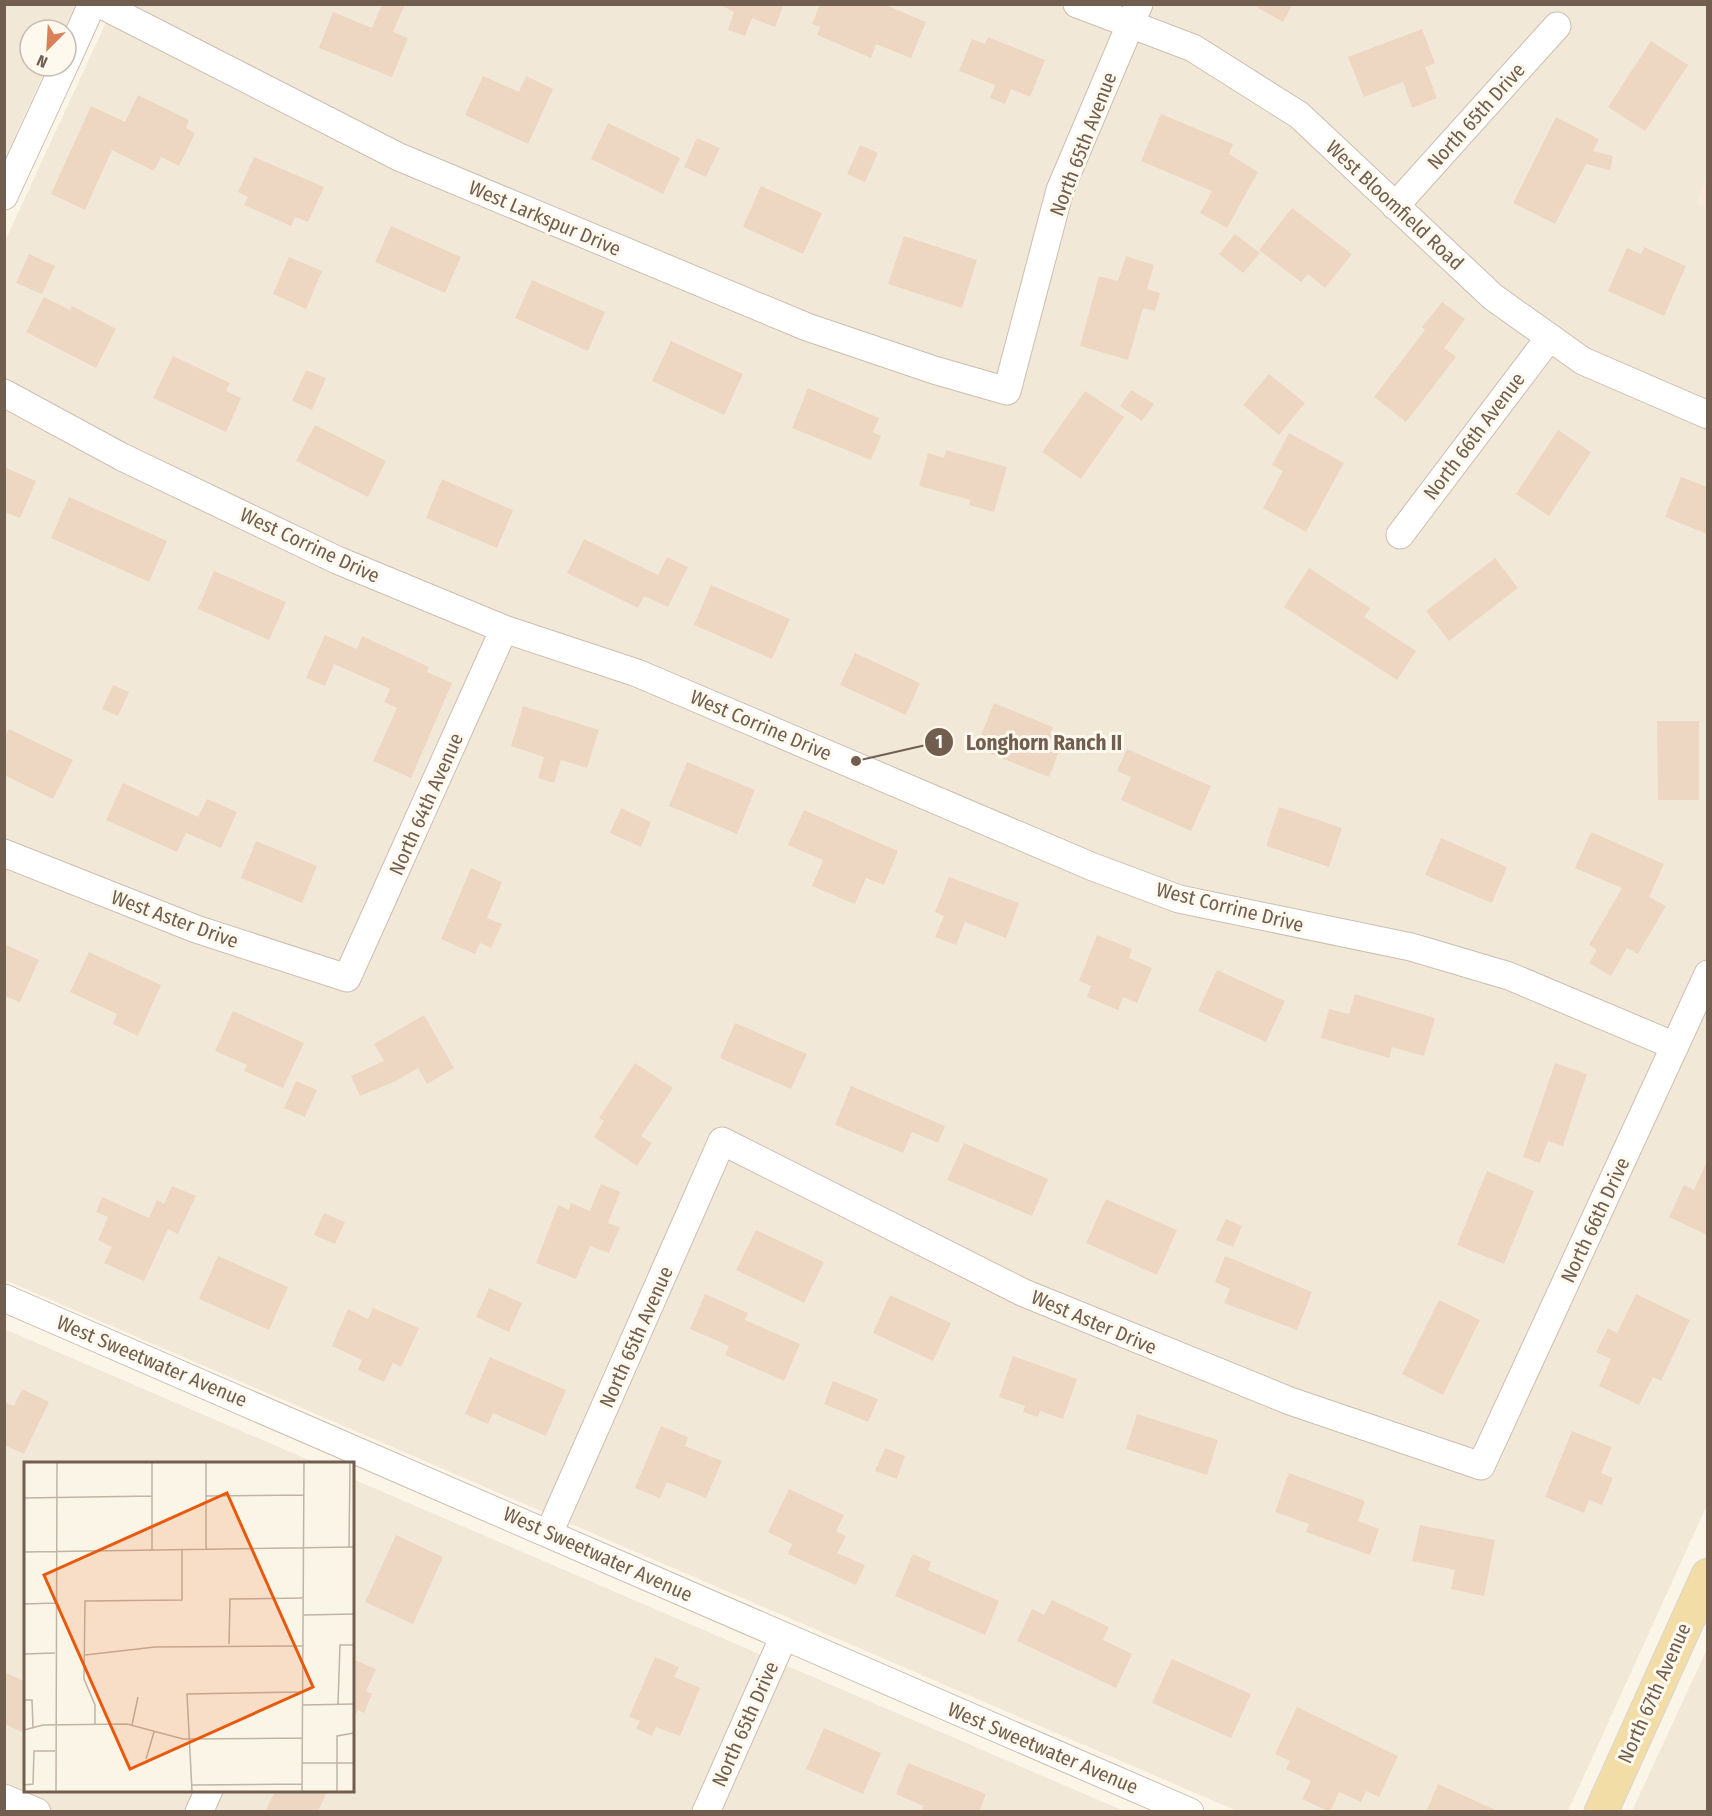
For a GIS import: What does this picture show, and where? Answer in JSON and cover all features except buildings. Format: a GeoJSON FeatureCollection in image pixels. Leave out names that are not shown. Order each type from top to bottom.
{"type":"FeatureCollection","features":[{"type":"Feature","properties":{"kind":"main road","name":"North 67th Avenue"},"geometry":{"type":"LineString","coordinates":[[1601,1812],[1707,1575]]}},
{"type":"Feature","properties":{"kind":"street"},"geometry":{"type":"LineString","coordinates":[[78,35],[92,4]]}},
{"type":"Feature","properties":{"kind":"street","name":"West Larkspur Drive"},"geometry":{"type":"LineString","coordinates":[[100,4],[399,157],[807,327],[934,370],[1007,391]]}},
{"type":"Feature","properties":{"kind":"street","name":"West Bloomfield Road"},"geometry":{"type":"LineString","coordinates":[[1077,4],[1135,14],[1299,114],[1493,297],[1584,361],[1707,415]]}},
{"type":"Feature","properties":{"kind":"street","name":"North 65th Avenue"},"geometry":{"type":"LineString","coordinates":[[1007,391],[1060,190],[1135,14]]}},
{"type":"Feature","properties":{"kind":"street","name":"North 65th Drive"},"geometry":{"type":"LineString","coordinates":[[1395,206],[1557,26]]}},
{"type":"Feature","properties":{"kind":"street"},"geometry":{"type":"LineString","coordinates":[[4,195],[58,78]]}},
{"type":"Feature","properties":{"kind":"street","name":"North 66th Avenue"},"geometry":{"type":"LineString","coordinates":[[1400,535],[1549,338]]}},
{"type":"Feature","properties":{"kind":"street","name":"West Corrine Drive"},"geometry":{"type":"LineString","coordinates":[[4,393],[122,457],[326,555],[504,629],[637,673],[1093,867],[1168,895],[1411,948],[1509,976],[1675,1046]]}},
{"type":"Feature","properties":{"kind":"street","name":"North 64th Avenue"},"geometry":{"type":"LineString","coordinates":[[347,978],[504,629]]}},
{"type":"Feature","properties":{"kind":"street","name":"West Aster Drive"},"geometry":{"type":"LineString","coordinates":[[4,853],[196,929],[347,978]]}},
{"type":"Feature","properties":{"kind":"street","name":"North 66th Drive"},"geometry":{"type":"LineString","coordinates":[[1481,1466],[1707,974]]}},
{"type":"Feature","properties":{"kind":"street","name":"North 65th Avenue"},"geometry":{"type":"LineString","coordinates":[[549,1533],[722,1141]]}},
{"type":"Feature","properties":{"kind":"street","name":"West Aster Drive"},"geometry":{"type":"LineString","coordinates":[[722,1141],[1024,1293],[1290,1401],[1481,1466]]}},
{"type":"Feature","properties":{"kind":"street","name":"West Sweetwater Avenue"},"geometry":{"type":"LineString","coordinates":[[4,1298],[357,1462],[549,1533],[1190,1812]]}},
{"type":"Feature","properties":{"kind":"street","name":"North 65th Drive"},"geometry":{"type":"LineString","coordinates":[[706,1812],[784,1636]]}},
{"type":"Feature","properties":{"kind":"street"},"geometry":{"type":"LineString","coordinates":[[199,1812],[209,1792]]}},
{"type":"Feature","properties":{"kind":"street"},"geometry":{"type":"LineString","coordinates":[[4,1797],[37,1812]]}},
{"type":"Feature","properties":{"kind":"shaded area"},"geometry":{"type":"Polygon","coordinates":[[[5,4],[76,5],[70,18],[18,18],[18,78],[42,78],[5,158],[5,4]]]}},
{"type":"Feature","properties":{"kind":"shaded area"},"geometry":{"type":"Polygon","coordinates":[[[114,5],[1707,5],[1707,179],[1697,203],[1708,208],[1707,1505],[1568,1811],[1237,1811],[5,1280],[5,241],[114,5]]]}},
{"type":"Feature","properties":{"kind":"shaded area"},"geometry":{"type":"Polygon","coordinates":[[[1707,179],[1707,208],[1697,203],[1707,179]]]}},
{"type":"Feature","properties":{"kind":"shaded area"},"geometry":{"type":"Polygon","coordinates":[[[4,1329],[314,1462],[24,1462],[24,1792],[354,1792],[354,1479],[1124,1811],[5,1811],[4,1329]]]}},
{"type":"Feature","properties":{"kind":"shaded area"},"geometry":{"type":"Polygon","coordinates":[[[1707,1649],[1707,1811],[1632,1811],[1707,1649]]]}},
{"type":"Feature","properties":{"kind":"place","name":"Longhorn Ranch II"},"geometry":{"type":"Point","coordinates":[856,761]}}]}
